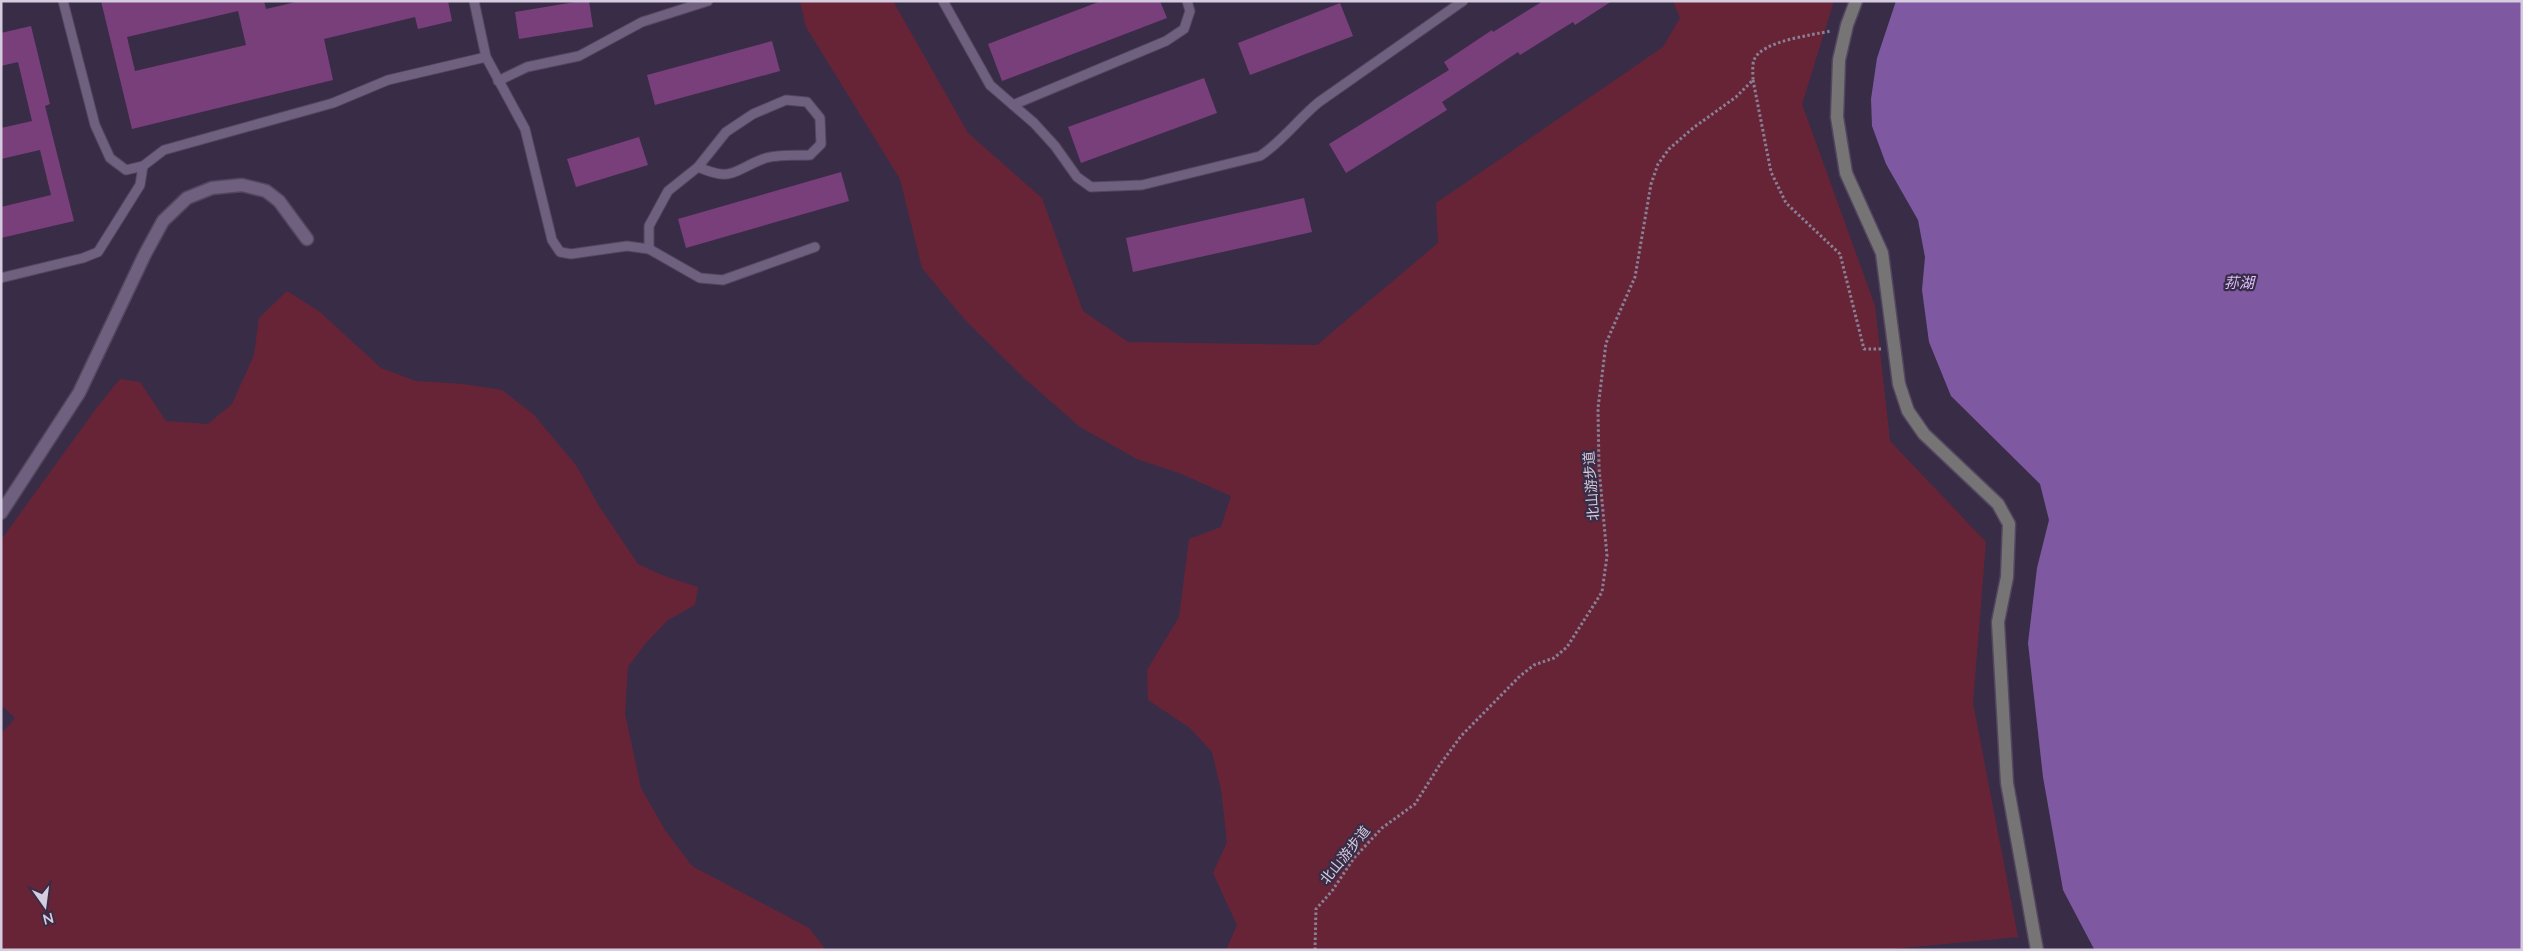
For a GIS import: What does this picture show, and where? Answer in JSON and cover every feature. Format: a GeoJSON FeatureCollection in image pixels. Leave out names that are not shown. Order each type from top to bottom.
{"type":"FeatureCollection","features":[{"type":"Feature","properties":{"kind":"main road"},"geometry":{"type":"LineString","coordinates":[[1856,1],[1847,25],[1839,60],[1836,117],[1846,173],[1882,253],[1899,384],[1908,411],[1924,434],[1998,504],[2009,524],[2007,577],[1998,622],[2007,783],[2037,950]]}},
{"type":"Feature","properties":{"kind":"street"},"geometry":{"type":"LineString","coordinates":[[1,513],[79,393],[145,254],[164,221],[187,198],[212,188],[242,185],[266,191],[279,201],[307,239]]}},
{"type":"Feature","properties":{"kind":"lane"},"geometry":{"type":"LineString","coordinates":[[63,1],[95,125],[110,158],[126,170],[143,166],[164,150],[334,103],[388,80],[486,57]]}},
{"type":"Feature","properties":{"kind":"lane"},"geometry":{"type":"LineString","coordinates":[[474,1],[486,57],[525,129],[552,240],[560,252],[571,254],[627,246],[649,249],[700,278],[722,280],[815,247]]}},
{"type":"Feature","properties":{"kind":"lane"},"geometry":{"type":"LineString","coordinates":[[498,81],[527,68],[579,56],[642,22],[708,1]]}},
{"type":"Feature","properties":{"kind":"lane"},"geometry":{"type":"LineString","coordinates":[[943,1],[990,85],[1034,123],[1055,146],[1077,178],[1090,187],[1106,188],[1142,186],[1260,156],[1275,146],[1300,117],[1319,102],[1463,1]]}},
{"type":"Feature","properties":{"kind":"lane"},"geometry":{"type":"LineString","coordinates":[[1013,105],[1166,41],[1184,29],[1190,11],[1186,1]]}},
{"type":"Feature","properties":{"kind":"lane"},"geometry":{"type":"LineString","coordinates":[[649,249],[649,226],[668,191],[698,167],[726,132],[753,114],[786,100],[807,102],[820,118],[821,144],[810,155],[765,158],[736,173],[718,175],[698,167]]}},
{"type":"Feature","properties":{"kind":"lane"},"geometry":{"type":"LineString","coordinates":[[1,278],[83,258],[98,252],[140,185],[143,166]]}},
{"type":"Feature","properties":{"kind":"path"},"geometry":{"type":"LineString","coordinates":[[1847,25],[1839,29],[1784,41],[1763,49],[1754,60],[1753,80],[1771,172],[1786,203],[1840,254],[1864,349],[1894,349]]}},
{"type":"Feature","properties":{"kind":"path","name":"北山游步道"},"geometry":{"type":"LineString","coordinates":[[1315,950],[1316,909],[1332,891],[1354,858],[1382,828],[1415,804],[1461,736],[1520,676],[1534,665],[1554,658],[1567,647],[1602,592],[1607,556],[1599,468],[1598,408],[1606,344],[1635,277],[1651,184],[1658,164],[1669,149],[1693,128],[1736,97],[1753,80]]}},
{"type":"Feature","properties":{"kind":"shaded area"},"geometry":{"type":"Polygon","coordinates":[[[800,1],[893,1],[968,133],[1042,198],[1083,311],[1128,342],[1317,345],[1438,243],[1436,203],[1663,47],[1680,18],[1673,1],[1834,1],[1802,104],[1875,306],[1890,441],[1986,542],[1973,703],[2018,937],[1882,950],[1226,950],[1237,925],[1213,873],[1227,842],[1221,790],[1212,752],[1190,728],[1148,700],[1147,670],[1179,617],[1189,539],[1221,527],[1231,496],[1179,473],[1137,459],[1080,427],[1024,378],[965,320],[922,268],[900,179],[806,27],[800,1]]]}},
{"type":"Feature","properties":{"kind":"shaded area"},"geometry":{"type":"Polygon","coordinates":[[[287,291],[320,312],[381,368],[416,381],[463,384],[502,390],[533,414],[576,465],[599,506],[638,564],[664,576],[698,587],[695,605],[668,620],[645,644],[628,667],[625,714],[641,788],[665,830],[692,866],[809,928],[826,950],[1,950],[1,734],[15,718],[1,705],[1,540],[98,406],[120,379],[140,382],[166,421],[208,424],[232,404],[254,355],[259,318],[287,291]]]}},
{"type":"Feature","properties":{"kind":"water","name":"荪湖"},"geometry":{"type":"Polygon","coordinates":[[[1896,1],[2522,1],[2522,950],[2094,949],[2063,890],[2043,777],[2028,643],[2037,568],[2049,520],[2040,484],[1951,396],[1929,342],[1922,290],[1925,257],[1918,220],[1886,164],[1872,126],[1871,99],[1877,58],[1896,1]]]}},
{"type":"Feature","properties":{"kind":"building"},"geometry":{"type":"Polygon","coordinates":[[[101,1],[264,1],[266,9],[300,1],[448,1],[452,21],[418,29],[415,17],[324,39],[333,80],[132,129],[101,1]],[[238,11],[127,37],[135,71],[246,45],[238,11]]]}},
{"type":"Feature","properties":{"kind":"building"},"geometry":{"type":"Polygon","coordinates":[[[589,1],[593,27],[519,39],[515,12],[589,1]]]}},
{"type":"Feature","properties":{"kind":"building"},"geometry":{"type":"Polygon","coordinates":[[[1101,1],[1160,1],[1167,18],[1002,81],[988,44],[1101,1]]]}},
{"type":"Feature","properties":{"kind":"building"},"geometry":{"type":"Polygon","coordinates":[[[1543,1],[1612,1],[1575,25],[1573,22],[1520,55],[1518,52],[1442,102],[1447,110],[1346,173],[1329,144],[1449,70],[1444,62],[1492,30],[1493,32],[1543,1]]]}},
{"type":"Feature","properties":{"kind":"building"},"geometry":{"type":"Polygon","coordinates":[[[1340,3],[1353,36],[1250,75],[1238,43],[1340,3]]]}},
{"type":"Feature","properties":{"kind":"building"},"geometry":{"type":"Polygon","coordinates":[[[31,26],[50,104],[45,106],[74,221],[1,238],[1,207],[51,195],[40,150],[1,159],[1,128],[32,121],[18,62],[1,66],[1,33],[31,26]]]}},
{"type":"Feature","properties":{"kind":"building"},"geometry":{"type":"Polygon","coordinates":[[[772,41],[780,71],[655,105],[647,75],[772,41]]]}},
{"type":"Feature","properties":{"kind":"building"},"geometry":{"type":"Polygon","coordinates":[[[1204,78],[1217,113],[1081,163],[1068,127],[1204,78]]]}},
{"type":"Feature","properties":{"kind":"building"},"geometry":{"type":"Polygon","coordinates":[[[639,137],[648,165],[576,187],[567,159],[639,137]]]}},
{"type":"Feature","properties":{"kind":"building"},"geometry":{"type":"Polygon","coordinates":[[[841,172],[849,201],[686,248],[678,219],[841,172]]]}},
{"type":"Feature","properties":{"kind":"building"},"geometry":{"type":"Polygon","coordinates":[[[1304,198],[1312,232],[1133,272],[1126,238],[1304,198]]]}}]}
